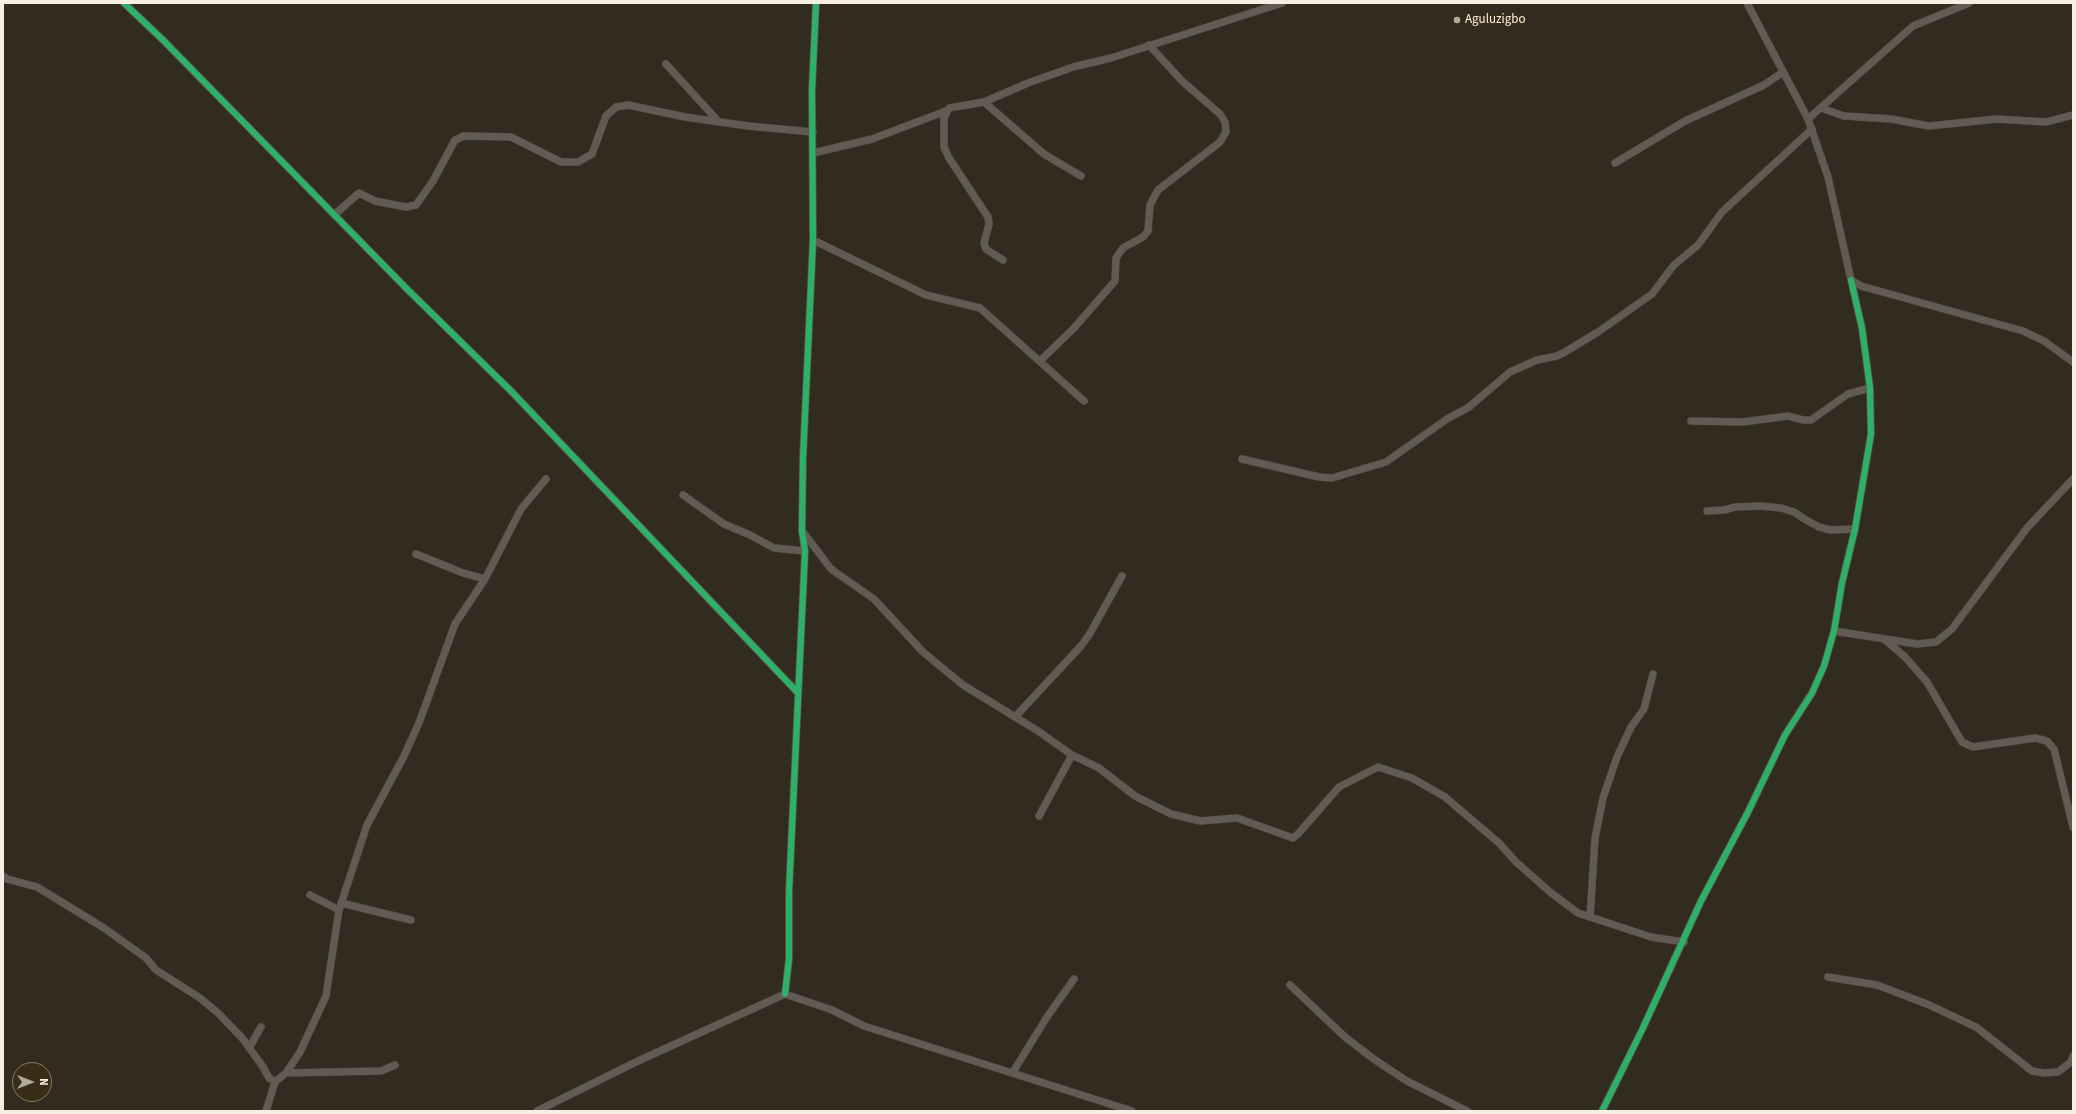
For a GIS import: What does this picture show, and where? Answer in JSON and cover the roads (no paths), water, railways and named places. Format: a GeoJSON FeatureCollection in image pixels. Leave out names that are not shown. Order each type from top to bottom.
{"type":"FeatureCollection","features":[{"type":"Feature","properties":{"kind":"street"},"geometry":{"type":"LineString","coordinates":[[124,3],[163,40],[241,122],[512,392],[798,693]]}},
{"type":"Feature","properties":{"kind":"street"},"geometry":{"type":"LineString","coordinates":[[785,994],[789,959],[789,891],[805,551],[802,531],[805,396],[813,240],[812,90],[816,3]]}},
{"type":"Feature","properties":{"kind":"street"},"geometry":{"type":"LineString","coordinates":[[813,153],[872,139],[946,111],[949,108],[984,102],[1028,83],[1067,70],[1111,58],[1282,3]]}},
{"type":"Feature","properties":{"kind":"street"},"geometry":{"type":"LineString","coordinates":[[1602,1111],[1684,942],[1701,902],[1748,812],[1785,734],[1812,693],[1824,666],[1834,631],[1842,583],[1855,529],[1871,434],[1870,388],[1862,328],[1828,177],[1808,119],[1747,3]]}},
{"type":"Feature","properties":{"kind":"street"},"geometry":{"type":"LineString","coordinates":[[1808,119],[1912,26],[1969,3]]}},
{"type":"Feature","properties":{"kind":"street"},"geometry":{"type":"LineString","coordinates":[[1040,361],[1074,328],[1115,281],[1116,258],[1123,248],[1143,237],[1148,231],[1150,205],[1158,190],[1220,142],[1226,132],[1225,122],[1220,114],[1182,81],[1149,45]]}},
{"type":"Feature","properties":{"kind":"street"},"geometry":{"type":"LineString","coordinates":[[666,64],[717,120]]}},
{"type":"Feature","properties":{"kind":"street"},"geometry":{"type":"LineString","coordinates":[[1615,163],[1685,121],[1764,85],[1783,72]]}},
{"type":"Feature","properties":{"kind":"street"},"geometry":{"type":"LineString","coordinates":[[984,102],[1044,154],[1081,176]]}},
{"type":"Feature","properties":{"kind":"street"},"geometry":{"type":"LineString","coordinates":[[334,215],[359,193],[375,201],[406,208],[416,206],[433,181],[455,140],[464,136],[511,137],[561,162],[578,162],[592,154],[606,116],[616,107],[628,105],[685,117],[717,120],[748,126],[813,132]]}},
{"type":"Feature","properties":{"kind":"street"},"geometry":{"type":"LineString","coordinates":[[1821,108],[1844,116],[1891,119],[1929,126],[1997,119],[2046,122],[2073,115]]}},
{"type":"Feature","properties":{"kind":"street"},"geometry":{"type":"LineString","coordinates":[[946,111],[944,118],[944,147],[949,158],[988,217],[989,224],[984,243],[986,249],[1003,260]]}},
{"type":"Feature","properties":{"kind":"street"},"geometry":{"type":"LineString","coordinates":[[1242,459],[1319,477],[1332,478],[1386,462],[1447,419],[1469,407],[1510,372],[1537,360],[1557,356],[1565,352],[1598,332],[1652,294],[1674,265],[1698,245],[1722,212],[1812,129]]}},
{"type":"Feature","properties":{"kind":"street"},"geometry":{"type":"LineString","coordinates":[[813,240],[926,295],[980,308],[1084,401]]}},
{"type":"Feature","properties":{"kind":"street"},"geometry":{"type":"LineString","coordinates":[[1852,280],[1862,286],[2022,331],[2044,341],[2073,362]]}},
{"type":"Feature","properties":{"kind":"street"},"geometry":{"type":"LineString","coordinates":[[1691,420],[1742,422],[1788,416],[1803,420],[1811,420],[1848,394],[1870,388]]}},
{"type":"Feature","properties":{"kind":"street"},"geometry":{"type":"LineString","coordinates":[[266,1111],[275,1082],[286,1073],[300,1052],[326,996],[340,907],[367,825],[419,723],[455,624],[485,579],[521,510],[546,479]]}},
{"type":"Feature","properties":{"kind":"street"},"geometry":{"type":"LineString","coordinates":[[1834,631],[1917,644],[1936,642],[1952,629],[2027,528],[2073,480]]}},
{"type":"Feature","properties":{"kind":"street"},"geometry":{"type":"LineString","coordinates":[[683,495],[724,524],[750,535],[774,548],[805,551]]}},
{"type":"Feature","properties":{"kind":"street"},"geometry":{"type":"LineString","coordinates":[[1707,511],[1748,506],[1781,508],[1794,512],[1819,527],[1831,530],[1855,529]]}},
{"type":"Feature","properties":{"kind":"street"},"geometry":{"type":"LineString","coordinates":[[802,531],[831,569],[874,599],[923,652],[963,685],[1072,755],[1099,768],[1134,796],[1171,814],[1201,821],[1237,818],[1293,838],[1339,787],[1372,768],[1378,767],[1390,769],[1412,778],[1445,796],[1499,843],[1516,862],[1550,892],[1578,913],[1651,937],[1684,942]]}},
{"type":"Feature","properties":{"kind":"street"},"geometry":{"type":"LineString","coordinates":[[416,554],[464,573],[485,579]]}},
{"type":"Feature","properties":{"kind":"street"},"geometry":{"type":"LineString","coordinates":[[1015,717],[1085,640],[1122,576]]}},
{"type":"Feature","properties":{"kind":"street"},"geometry":{"type":"LineString","coordinates":[[1883,638],[1905,657],[1927,682],[1962,742],[1973,747],[2035,738],[2047,741],[2054,749],[2073,827]]}},
{"type":"Feature","properties":{"kind":"street"},"geometry":{"type":"LineString","coordinates":[[1590,917],[1595,838],[1603,798],[1617,757],[1631,727],[1644,709],[1654,674]]}},
{"type":"Feature","properties":{"kind":"street"},"geometry":{"type":"LineString","coordinates":[[1039,816],[1072,755]]}},
{"type":"Feature","properties":{"kind":"street"},"geometry":{"type":"LineString","coordinates":[[3,876],[7,880],[37,887],[104,928],[140,953],[156,970],[200,998],[218,1013],[249,1048],[269,1078],[275,1082]]}},
{"type":"Feature","properties":{"kind":"street"},"geometry":{"type":"LineString","coordinates":[[310,895],[340,907],[411,920]]}},
{"type":"Feature","properties":{"kind":"street"},"geometry":{"type":"LineString","coordinates":[[1828,977],[1877,985],[1927,1004],[1976,1027],[2032,1071],[2044,1073],[2058,1072],[2072,1062]]}},
{"type":"Feature","properties":{"kind":"street"},"geometry":{"type":"LineString","coordinates":[[1013,1072],[1047,1017],[1074,979]]}},
{"type":"Feature","properties":{"kind":"street"},"geometry":{"type":"LineString","coordinates":[[1290,985],[1345,1037],[1375,1060],[1407,1081],[1467,1111]]}},
{"type":"Feature","properties":{"kind":"street"},"geometry":{"type":"LineString","coordinates":[[537,1111],[638,1061],[785,994],[832,1010],[864,1026],[1132,1111]]}},
{"type":"Feature","properties":{"kind":"street"},"geometry":{"type":"LineString","coordinates":[[249,1048],[261,1027]]}},
{"type":"Feature","properties":{"kind":"street"},"geometry":{"type":"LineString","coordinates":[[286,1073],[381,1071],[395,1065]]}},
{"type":"Feature","properties":{"kind":"place","name":"Aguluzigbo"},"geometry":{"type":"Point","coordinates":[1457,20]}}]}
